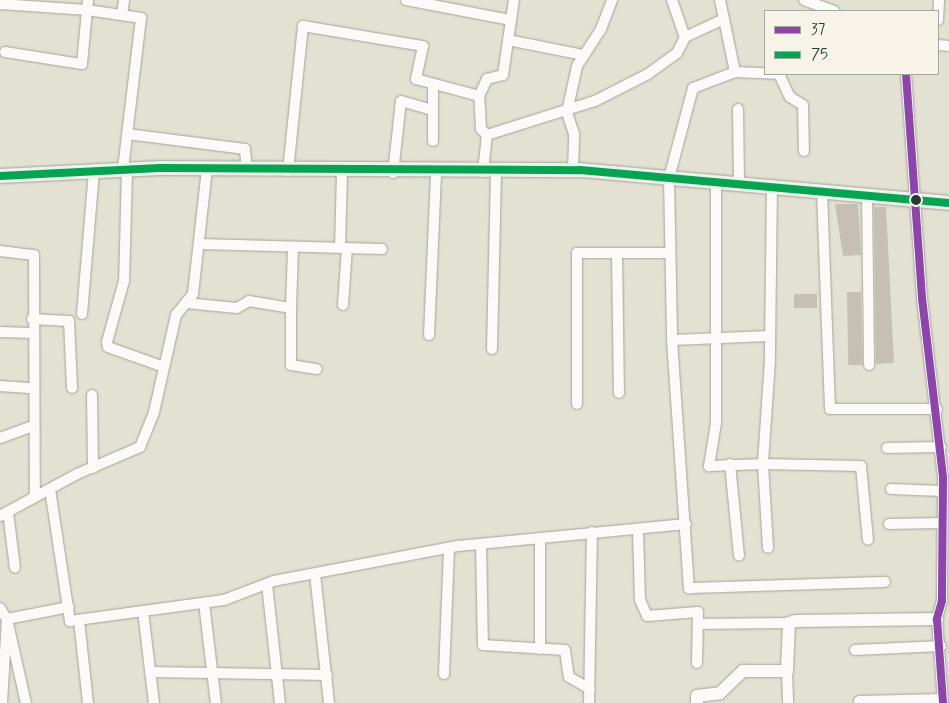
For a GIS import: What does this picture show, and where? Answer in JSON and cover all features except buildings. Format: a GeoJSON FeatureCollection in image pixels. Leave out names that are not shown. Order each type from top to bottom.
{"type":"FeatureCollection","features":[{"type":"Feature","properties":{"kind":"main road"},"geometry":{"type":"LineString","coordinates":[[0,176],[94,171],[208,169],[393,173],[573,170],[949,202]]}},
{"type":"Feature","properties":{"kind":"street"},"geometry":{"type":"LineString","coordinates":[[122,15],[124,0]]}},
{"type":"Feature","properties":{"kind":"street"},"geometry":{"type":"LineString","coordinates":[[406,0],[511,20]]}},
{"type":"Feature","properties":{"kind":"street"},"geometry":{"type":"LineString","coordinates":[[492,349],[490,172],[487,135],[480,129],[479,96],[487,79],[503,75],[514,0]]}},
{"type":"Feature","properties":{"kind":"street"},"geometry":{"type":"LineString","coordinates":[[573,170],[574,134],[567,112],[583,55],[612,0]]}},
{"type":"Feature","properties":{"kind":"street"},"geometry":{"type":"LineString","coordinates":[[672,0],[685,37]]}},
{"type":"Feature","properties":{"kind":"street"},"geometry":{"type":"LineString","coordinates":[[720,0],[735,72]]}},
{"type":"Feature","properties":{"kind":"street"},"geometry":{"type":"LineString","coordinates":[[0,4],[88,5],[122,15],[141,18],[127,134],[124,281],[107,342],[108,347],[164,367]]}},
{"type":"Feature","properties":{"kind":"street"},"geometry":{"type":"LineString","coordinates":[[806,4],[830,10]]}},
{"type":"Feature","properties":{"kind":"street"},"geometry":{"type":"LineString","coordinates":[[5,52],[82,64],[88,5]]}},
{"type":"Feature","properties":{"kind":"street"},"geometry":{"type":"LineString","coordinates":[[487,135],[567,112],[648,74],[677,53],[685,37],[724,20]]}},
{"type":"Feature","properties":{"kind":"street"},"geometry":{"type":"LineString","coordinates":[[288,171],[303,26],[423,46],[416,79],[479,96]]}},
{"type":"Feature","properties":{"kind":"street"},"geometry":{"type":"LineString","coordinates":[[508,40],[583,55]]}},
{"type":"Feature","properties":{"kind":"street"},"geometry":{"type":"LineString","coordinates":[[764,74],[735,72],[694,88],[669,178],[668,254],[672,340],[686,524],[688,588],[885,582]]}},
{"type":"Feature","properties":{"kind":"street"},"geometry":{"type":"LineString","coordinates":[[780,75],[790,98],[803,105],[804,152]]}},
{"type":"Feature","properties":{"kind":"street"},"geometry":{"type":"LineString","coordinates":[[860,701],[942,701],[941,646],[937,619],[945,601],[945,565],[941,523],[942,491],[946,478],[922,298],[906,75]]}},
{"type":"Feature","properties":{"kind":"street"},"geometry":{"type":"LineString","coordinates":[[433,84],[433,141]]}},
{"type":"Feature","properties":{"kind":"street"},"geometry":{"type":"LineString","coordinates":[[393,173],[401,101],[433,110]]}},
{"type":"Feature","properties":{"kind":"street"},"geometry":{"type":"LineString","coordinates":[[738,109],[739,184]]}},
{"type":"Feature","properties":{"kind":"street"},"geometry":{"type":"LineString","coordinates":[[127,134],[245,149],[247,170]]}},
{"type":"Feature","properties":{"kind":"street"},"geometry":{"type":"LineString","coordinates":[[15,568],[4,514],[93,468],[140,448],[164,367],[176,315],[193,294],[208,169]]}},
{"type":"Feature","properties":{"kind":"street"},"geometry":{"type":"LineString","coordinates":[[82,314],[94,171]]}},
{"type":"Feature","properties":{"kind":"street"},"geometry":{"type":"LineString","coordinates":[[342,172],[344,305]]}},
{"type":"Feature","properties":{"kind":"street"},"geometry":{"type":"LineString","coordinates":[[429,335],[436,172]]}},
{"type":"Feature","properties":{"kind":"street"},"geometry":{"type":"LineString","coordinates":[[716,182],[716,423],[709,466],[730,464],[861,466],[868,540]]}},
{"type":"Feature","properties":{"kind":"street"},"geometry":{"type":"LineString","coordinates":[[768,548],[763,464],[770,336],[772,186]]}},
{"type":"Feature","properties":{"kind":"street"},"geometry":{"type":"LineString","coordinates":[[822,191],[830,409],[937,409]]}},
{"type":"Feature","properties":{"kind":"street"},"geometry":{"type":"LineString","coordinates":[[867,195],[869,365]]}},
{"type":"Feature","properties":{"kind":"street"},"geometry":{"type":"LineString","coordinates":[[199,244],[382,250]]}},
{"type":"Feature","properties":{"kind":"street"},"geometry":{"type":"LineString","coordinates":[[294,247],[291,365],[317,369]]}},
{"type":"Feature","properties":{"kind":"street"},"geometry":{"type":"LineString","coordinates":[[0,251],[34,255],[32,319],[34,497]]}},
{"type":"Feature","properties":{"kind":"street"},"geometry":{"type":"LineString","coordinates":[[577,404],[577,253],[668,254]]}},
{"type":"Feature","properties":{"kind":"street"},"geometry":{"type":"LineString","coordinates":[[618,253],[619,393]]}},
{"type":"Feature","properties":{"kind":"street"},"geometry":{"type":"LineString","coordinates":[[186,303],[237,308],[249,301],[291,308]]}},
{"type":"Feature","properties":{"kind":"street"},"geometry":{"type":"LineString","coordinates":[[32,319],[69,321],[72,388]]}},
{"type":"Feature","properties":{"kind":"street"},"geometry":{"type":"LineString","coordinates":[[0,332],[32,333]]}},
{"type":"Feature","properties":{"kind":"street"},"geometry":{"type":"LineString","coordinates":[[672,340],[770,336]]}},
{"type":"Feature","properties":{"kind":"street"},"geometry":{"type":"LineString","coordinates":[[0,386],[32,388]]}},
{"type":"Feature","properties":{"kind":"street"},"geometry":{"type":"LineString","coordinates":[[92,395],[93,468]]}},
{"type":"Feature","properties":{"kind":"street"},"geometry":{"type":"LineString","coordinates":[[0,438],[33,426]]}},
{"type":"Feature","properties":{"kind":"street"},"geometry":{"type":"LineString","coordinates":[[887,448],[941,447]]}},
{"type":"Feature","properties":{"kind":"street"},"geometry":{"type":"LineString","coordinates":[[730,464],[739,556]]}},
{"type":"Feature","properties":{"kind":"street"},"geometry":{"type":"LineString","coordinates":[[50,489],[70,621],[204,603],[267,584],[449,548],[592,532],[638,530],[686,524]]}},
{"type":"Feature","properties":{"kind":"street"},"geometry":{"type":"LineString","coordinates":[[890,489],[942,491]]}},
{"type":"Feature","properties":{"kind":"street"},"geometry":{"type":"LineString","coordinates":[[889,524],[941,523]]}},
{"type":"Feature","properties":{"kind":"street"},"geometry":{"type":"LineString","coordinates":[[638,530],[640,600],[647,616],[698,612],[697,662]]}},
{"type":"Feature","properties":{"kind":"street"},"geometry":{"type":"LineString","coordinates":[[588,703],[590,688],[592,532]]}},
{"type":"Feature","properties":{"kind":"street"},"geometry":{"type":"LineString","coordinates":[[540,539],[540,648]]}},
{"type":"Feature","properties":{"kind":"street"},"geometry":{"type":"LineString","coordinates":[[481,544],[483,644],[565,650],[569,677],[590,688]]}},
{"type":"Feature","properties":{"kind":"street"},"geometry":{"type":"LineString","coordinates":[[444,674],[449,548]]}},
{"type":"Feature","properties":{"kind":"street"},"geometry":{"type":"LineString","coordinates":[[315,574],[329,703]]}},
{"type":"Feature","properties":{"kind":"street"},"geometry":{"type":"LineString","coordinates":[[267,584],[280,703]]}},
{"type":"Feature","properties":{"kind":"street"},"geometry":{"type":"LineString","coordinates":[[204,603],[216,703]]}},
{"type":"Feature","properties":{"kind":"street"},"geometry":{"type":"LineString","coordinates":[[7,619],[69,607]]}},
{"type":"Feature","properties":{"kind":"street"},"geometry":{"type":"LineString","coordinates":[[0,608],[7,619],[26,703]]}},
{"type":"Feature","properties":{"kind":"street"},"geometry":{"type":"LineString","coordinates":[[143,611],[154,703]]}},
{"type":"Feature","properties":{"kind":"street"},"geometry":{"type":"LineString","coordinates":[[2,703],[3,645],[7,619]]}},
{"type":"Feature","properties":{"kind":"street"},"geometry":{"type":"LineString","coordinates":[[698,624],[937,619]]}},
{"type":"Feature","properties":{"kind":"street"},"geometry":{"type":"LineString","coordinates":[[78,620],[88,703]]}},
{"type":"Feature","properties":{"kind":"street"},"geometry":{"type":"LineString","coordinates":[[788,703],[789,623]]}},
{"type":"Feature","properties":{"kind":"street"},"geometry":{"type":"LineString","coordinates":[[855,650],[941,646]]}},
{"type":"Feature","properties":{"kind":"street"},"geometry":{"type":"LineString","coordinates":[[697,703],[697,696],[720,693],[743,671],[787,671]]}},
{"type":"Feature","properties":{"kind":"street"},"geometry":{"type":"LineString","coordinates":[[150,672],[327,675]]}},
{"type":"Feature","properties":{"kind":"transit line","name":"37"},"geometry":{"type":"LineString","coordinates":[[906,75],[922,298],[943,478],[942,601],[937,619],[943,703]]}},
{"type":"Feature","properties":{"kind":"transit line","name":"75"},"geometry":{"type":"LineString","coordinates":[[0,176],[160,168],[580,170],[949,203]]}}]}
